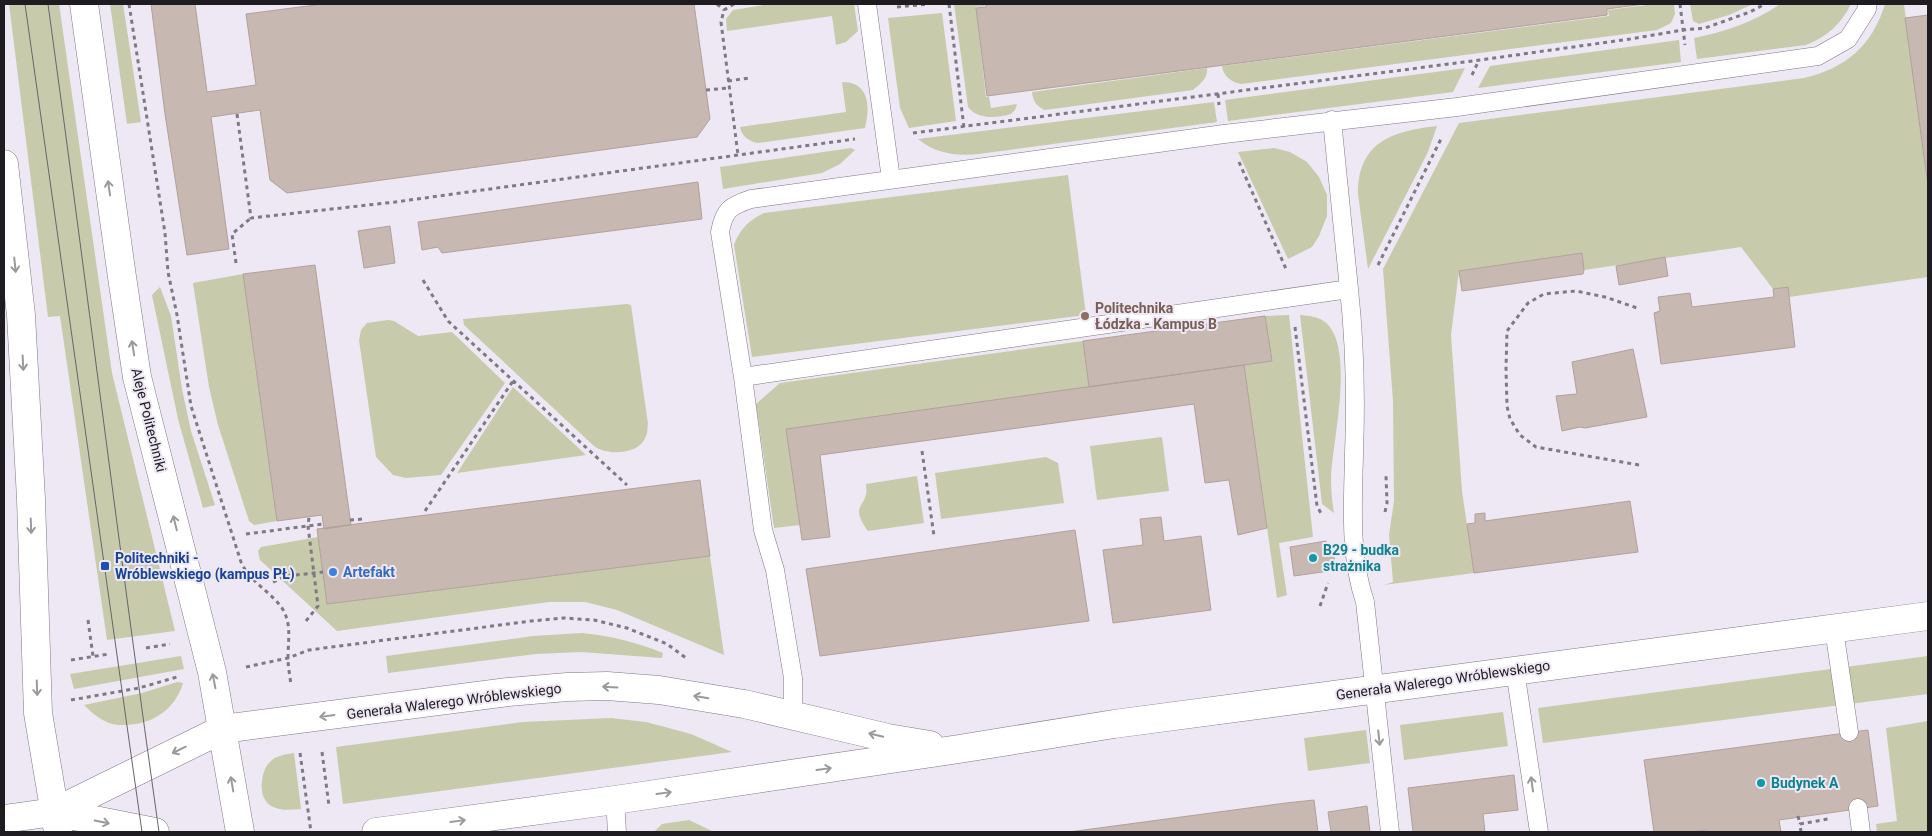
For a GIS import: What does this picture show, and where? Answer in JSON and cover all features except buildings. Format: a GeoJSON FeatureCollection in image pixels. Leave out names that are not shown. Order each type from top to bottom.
{"type":"FeatureCollection","features":[{"type":"Feature","properties":{"kind":"street","name":"Aleje Politechniki"},"geometry":{"type":"LineString","coordinates":[[84,4],[137,377],[212,672],[240,832]]}},
{"type":"Feature","properties":{"kind":"street"},"geometry":{"type":"LineString","coordinates":[[4,164],[21,315],[31,499],[38,713],[56,822]]}},
{"type":"Feature","properties":{"kind":"street","name":"Generała Walerego Wróblewskiego"},"geometry":{"type":"LineString","coordinates":[[376,832],[615,800],[1114,724],[1928,616]]}},
{"type":"Feature","properties":{"kind":"street","name":"Generała Walerego Wróblewskiego"},"geometry":{"type":"LineString","coordinates":[[56,822],[222,729],[508,692],[607,686],[659,690],[744,704],[888,738],[958,749]]}},
{"type":"Feature","properties":{"kind":"street","name":"Generała Walerego Wróblewskiego"},"geometry":{"type":"LineString","coordinates":[[4,819],[155,832]]}},
{"type":"Feature","properties":{"kind":"lane"},"geometry":{"type":"LineString","coordinates":[[867,4],[891,179]]}},
{"type":"Feature","properties":{"kind":"lane"},"geometry":{"type":"LineString","coordinates":[[793,715],[793,678],[774,570],[762,530],[743,377],[720,232],[722,220],[727,211],[737,204],[751,199],[891,179],[1332,120],[1457,107],[1818,56],[1848,39],[1867,9],[1868,4]]}},
{"type":"Feature","properties":{"kind":"lane"},"geometry":{"type":"LineString","coordinates":[[1332,120],[1354,352],[1354,549],[1360,588],[1365,602],[1390,832]]}},
{"type":"Feature","properties":{"kind":"lane"},"geometry":{"type":"LineString","coordinates":[[743,377],[1349,289]]}},
{"type":"Feature","properties":{"kind":"lane"},"geometry":{"type":"LineString","coordinates":[[1834,629],[1849,732]]}},
{"type":"Feature","properties":{"kind":"lane"},"geometry":{"type":"LineString","coordinates":[[1515,670],[1539,832]]}},
{"type":"Feature","properties":{"kind":"lane"},"geometry":{"type":"LineString","coordinates":[[615,800],[617,832]]}},
{"type":"Feature","properties":{"kind":"path"},"geometry":{"type":"LineString","coordinates":[[129,4],[165,233],[168,279],[177,315],[192,406],[241,562],[249,576],[281,606],[287,618],[290,638],[288,658],[291,683]]}},
{"type":"Feature","properties":{"kind":"path"},"geometry":{"type":"LineString","coordinates":[[717,4],[724,10]]}},
{"type":"Feature","properties":{"kind":"path"},"geometry":{"type":"LineString","coordinates":[[734,4],[724,10],[721,22],[738,155]]}},
{"type":"Feature","properties":{"kind":"path"},"geometry":{"type":"LineString","coordinates":[[949,4],[964,128]]}},
{"type":"Feature","properties":{"kind":"path"},"geometry":{"type":"LineString","coordinates":[[1680,4],[1689,74]]}},
{"type":"Feature","properties":{"kind":"path"},"geometry":{"type":"LineString","coordinates":[[236,263],[232,234],[252,218],[395,202],[738,155],[964,128],[1630,39],[1704,28],[1750,12],[1765,4]]}},
{"type":"Feature","properties":{"kind":"path"},"geometry":{"type":"LineString","coordinates":[[1376,269],[1480,60]]}},
{"type":"Feature","properties":{"kind":"path"},"geometry":{"type":"LineString","coordinates":[[728,81],[749,78]]}},
{"type":"Feature","properties":{"kind":"path"},"geometry":{"type":"LineString","coordinates":[[706,90],[729,88]]}},
{"type":"Feature","properties":{"kind":"path"},"geometry":{"type":"LineString","coordinates":[[1218,94],[1224,134],[1237,158],[1284,263],[1291,298],[1317,506],[1325,521]]}},
{"type":"Feature","properties":{"kind":"path"},"geometry":{"type":"LineString","coordinates":[[236,114],[252,218]]}},
{"type":"Feature","properties":{"kind":"path"},"geometry":{"type":"LineString","coordinates":[[423,280],[448,321],[626,485]]}},
{"type":"Feature","properties":{"kind":"path"},"geometry":{"type":"LineString","coordinates":[[1639,465],[1536,447],[1520,435],[1510,419],[1507,406],[1506,369],[1507,331],[1528,303],[1544,294],[1576,291],[1605,297],[1640,309]]}},
{"type":"Feature","properties":{"kind":"path"},"geometry":{"type":"LineString","coordinates":[[425,510],[513,381]]}},
{"type":"Feature","properties":{"kind":"path"},"geometry":{"type":"LineString","coordinates":[[922,451],[934,536]]}},
{"type":"Feature","properties":{"kind":"path"},"geometry":{"type":"LineString","coordinates":[[1383,519],[1387,503],[1386,474]]}},
{"type":"Feature","properties":{"kind":"path"},"geometry":{"type":"LineString","coordinates":[[306,621],[318,606],[308,517]]}},
{"type":"Feature","properties":{"kind":"path"},"geometry":{"type":"LineString","coordinates":[[350,520],[363,518]]}},
{"type":"Feature","properties":{"kind":"path"},"geometry":{"type":"LineString","coordinates":[[246,534],[323,524]]}},
{"type":"Feature","properties":{"kind":"path"},"geometry":{"type":"LineString","coordinates":[[273,582],[287,576],[323,572]]}},
{"type":"Feature","properties":{"kind":"path"},"geometry":{"type":"LineString","coordinates":[[1320,606],[1326,586],[1330,581]]}},
{"type":"Feature","properties":{"kind":"path"},"geometry":{"type":"LineString","coordinates":[[259,665],[288,658],[309,650],[564,618],[594,620],[627,628],[668,644]]}},
{"type":"Feature","properties":{"kind":"path"},"geometry":{"type":"LineString","coordinates":[[88,620],[93,656]]}},
{"type":"Feature","properties":{"kind":"path"},"geometry":{"type":"LineString","coordinates":[[146,648],[178,642]]}},
{"type":"Feature","properties":{"kind":"path"},"geometry":{"type":"LineString","coordinates":[[70,660],[109,654]]}},
{"type":"Feature","properties":{"kind":"path"},"geometry":{"type":"LineString","coordinates":[[80,698],[138,688],[183,676]]}},
{"type":"Feature","properties":{"kind":"path"},"geometry":{"type":"LineString","coordinates":[[322,749],[329,806]]}},
{"type":"Feature","properties":{"kind":"path"},"geometry":{"type":"LineString","coordinates":[[300,752],[311,832]]}},
{"type":"Feature","properties":{"kind":"path"},"geometry":{"type":"LineString","coordinates":[[1798,816],[1801,832]]}},
{"type":"Feature","properties":{"kind":"path"},"geometry":{"type":"LineString","coordinates":[[1800,824],[1859,819]]}},
{"type":"Feature","properties":{"kind":"green space"},"geometry":{"type":"Polygon","coordinates":[[[9,4],[59,4],[112,373],[175,631],[107,640],[60,316],[48,317],[9,4]]]}},
{"type":"Feature","properties":{"kind":"green space"},"geometry":{"type":"Polygon","coordinates":[[[110,4],[123,4],[141,122],[127,124],[110,4]]]}},
{"type":"Feature","properties":{"kind":"green space"},"geometry":{"type":"Polygon","coordinates":[[[770,4],[854,4],[858,31],[846,42],[836,45],[832,16],[727,31],[726,19],[733,10],[770,4]]]}},
{"type":"Feature","properties":{"kind":"green space"},"geometry":{"type":"Polygon","coordinates":[[[954,4],[985,4],[985,6],[976,7],[986,97],[989,97],[991,108],[1017,104],[1011,114],[988,117],[977,114],[968,107],[954,4]]]}},
{"type":"Feature","properties":{"kind":"green space"},"geometry":{"type":"Polygon","coordinates":[[[1654,4],[1674,4],[1675,14],[1671,23],[1657,30],[1241,84],[1228,78],[1222,66],[1609,16],[1608,10],[1654,4]]]}},
{"type":"Feature","properties":{"kind":"green space"},"geometry":{"type":"Polygon","coordinates":[[[1690,4],[1753,4],[1729,15],[1699,24],[1693,21],[1690,4]]]}},
{"type":"Feature","properties":{"kind":"green space"},"geometry":{"type":"Polygon","coordinates":[[[1780,4],[1851,4],[1843,18],[1833,29],[1806,45],[1697,59],[1694,38],[1739,26],[1780,4]]]}},
{"type":"Feature","properties":{"kind":"green space"},"geometry":{"type":"Polygon","coordinates":[[[1885,4],[1904,4],[1928,185],[1928,277],[1789,297],[1788,287],[1773,289],[1741,247],[1584,270],[1581,253],[1459,271],[1451,335],[1462,491],[1474,573],[1384,585],[1393,582],[1389,535],[1394,501],[1393,401],[1383,269],[1459,123],[1804,78],[1819,74],[1845,61],[1865,43],[1880,19],[1885,4]]]}},
{"type":"Feature","properties":{"kind":"green space"},"geometry":{"type":"Polygon","coordinates":[[[942,13],[956,121],[909,128],[900,108],[888,18],[942,13]]]}},
{"type":"Feature","properties":{"kind":"green space"},"geometry":{"type":"Polygon","coordinates":[[[1679,40],[1681,62],[1478,88],[1490,66],[1679,40]]]}},
{"type":"Feature","properties":{"kind":"green space"},"geometry":{"type":"Polygon","coordinates":[[[1207,68],[1205,78],[1193,90],[1045,110],[1036,103],[1032,92],[1207,68]]]}},
{"type":"Feature","properties":{"kind":"green space"},"geometry":{"type":"Polygon","coordinates":[[[1465,68],[1453,92],[1228,121],[1225,100],[1465,68]]]}},
{"type":"Feature","properties":{"kind":"green space"},"geometry":{"type":"Polygon","coordinates":[[[842,82],[858,86],[866,97],[865,128],[758,143],[749,140],[742,133],[740,127],[846,112],[842,82]]]}},
{"type":"Feature","properties":{"kind":"green space"},"geometry":{"type":"Polygon","coordinates":[[[1214,102],[1217,122],[978,154],[946,153],[932,148],[918,139],[1214,102]]]}},
{"type":"Feature","properties":{"kind":"green space"},"geometry":{"type":"Polygon","coordinates":[[[1437,126],[1428,152],[1368,269],[1358,194],[1364,162],[1371,151],[1381,142],[1392,136],[1406,131],[1437,126]]]}},
{"type":"Feature","properties":{"kind":"green space"},"geometry":{"type":"Polygon","coordinates":[[[851,148],[855,150],[840,164],[822,173],[723,189],[720,167],[851,148]]]}},
{"type":"Feature","properties":{"kind":"green space"},"geometry":{"type":"Polygon","coordinates":[[[1274,148],[1290,152],[1307,162],[1319,177],[1327,195],[1327,216],[1319,236],[1312,247],[1288,259],[1238,152],[1274,148]]]}},
{"type":"Feature","properties":{"kind":"green space"},"geometry":{"type":"Polygon","coordinates":[[[1068,175],[1086,315],[752,357],[734,245],[739,234],[749,222],[764,213],[1068,175]]]}},
{"type":"Feature","properties":{"kind":"green space"},"geometry":{"type":"Polygon","coordinates":[[[243,274],[277,521],[254,525],[249,521],[218,425],[209,387],[193,283],[243,274]]]}},
{"type":"Feature","properties":{"kind":"green space"},"geometry":{"type":"Polygon","coordinates":[[[160,287],[171,316],[182,389],[191,431],[215,505],[203,508],[178,419],[152,295],[160,287]]]}},
{"type":"Feature","properties":{"kind":"green space"},"geometry":{"type":"Polygon","coordinates":[[[631,305],[648,424],[647,435],[643,442],[637,447],[623,452],[607,451],[594,446],[464,325],[463,319],[631,305]]]}},
{"type":"Feature","properties":{"kind":"green space"},"geometry":{"type":"Polygon","coordinates":[[[1289,315],[1313,537],[1279,543],[1287,595],[1277,598],[1244,365],[1271,361],[1265,316],[1289,315]]]}},
{"type":"Feature","properties":{"kind":"green space"},"geometry":{"type":"Polygon","coordinates":[[[1300,315],[1316,317],[1325,322],[1334,334],[1339,352],[1341,373],[1340,396],[1331,478],[1334,513],[1322,504],[1300,315]]]}},
{"type":"Feature","properties":{"kind":"green space"},"geometry":{"type":"Polygon","coordinates":[[[394,321],[418,336],[452,332],[505,383],[441,475],[406,478],[393,475],[376,457],[359,340],[361,330],[367,323],[394,321]]]}},
{"type":"Feature","properties":{"kind":"green space"},"geometry":{"type":"Polygon","coordinates":[[[1083,341],[1089,387],[786,429],[800,525],[774,528],[756,404],[780,383],[1083,341]]]}},
{"type":"Feature","properties":{"kind":"green space"},"geometry":{"type":"Polygon","coordinates":[[[513,387],[586,455],[457,473],[513,387]]]}},
{"type":"Feature","properties":{"kind":"green space"},"geometry":{"type":"Polygon","coordinates":[[[1162,437],[1169,491],[1097,500],[1090,446],[1162,437]]]}},
{"type":"Feature","properties":{"kind":"green space"},"geometry":{"type":"Polygon","coordinates":[[[1046,457],[1058,463],[1064,503],[941,519],[935,473],[1046,457]]]}},
{"type":"Feature","properties":{"kind":"green space"},"geometry":{"type":"Polygon","coordinates":[[[917,476],[924,523],[868,531],[859,515],[859,510],[865,498],[866,484],[917,476]]]}},
{"type":"Feature","properties":{"kind":"green space"},"geometry":{"type":"Polygon","coordinates":[[[318,537],[327,604],[710,556],[724,655],[617,610],[585,602],[549,602],[337,631],[260,560],[258,551],[261,547],[318,537]]]}},
{"type":"Feature","properties":{"kind":"green space"},"geometry":{"type":"Polygon","coordinates":[[[582,633],[613,638],[643,646],[663,653],[662,658],[581,652],[536,654],[388,673],[386,656],[533,636],[582,633]]]}},
{"type":"Feature","properties":{"kind":"green space"},"geometry":{"type":"Polygon","coordinates":[[[181,656],[184,669],[74,689],[70,674],[181,656]]]}},
{"type":"Feature","properties":{"kind":"green space"},"geometry":{"type":"Polygon","coordinates":[[[1928,656],[1928,694],[1543,743],[1538,708],[1928,656]]]}},
{"type":"Feature","properties":{"kind":"green space"},"geometry":{"type":"Polygon","coordinates":[[[177,682],[183,683],[176,699],[166,711],[152,719],[136,724],[112,724],[92,713],[84,705],[142,693],[177,682]]]}},
{"type":"Feature","properties":{"kind":"green space"},"geometry":{"type":"Polygon","coordinates":[[[1503,712],[1508,746],[1404,760],[1400,725],[1503,712]]]}},
{"type":"Feature","properties":{"kind":"green space"},"geometry":{"type":"Polygon","coordinates":[[[611,718],[646,722],[691,734],[732,752],[343,804],[336,747],[523,722],[611,718]]]}},
{"type":"Feature","properties":{"kind":"green space"},"geometry":{"type":"Polygon","coordinates":[[[1928,721],[1928,832],[1877,832],[1876,824],[1897,821],[1886,728],[1928,721]]]}},
{"type":"Feature","properties":{"kind":"green space"},"geometry":{"type":"Polygon","coordinates":[[[1366,730],[1370,763],[1308,771],[1304,738],[1366,730]]]}},
{"type":"Feature","properties":{"kind":"green space"},"geometry":{"type":"Polygon","coordinates":[[[294,753],[301,809],[278,809],[267,803],[264,797],[262,781],[264,772],[272,760],[282,755],[294,753]]]}},
{"type":"Feature","properties":{"kind":"green space"},"geometry":{"type":"Polygon","coordinates":[[[689,820],[714,832],[654,832],[662,824],[689,820]]]}},
{"type":"Feature","properties":{"kind":"tram line"},"geometry":{"type":"LineString","coordinates":[[25,4],[142,832]]}},
{"type":"Feature","properties":{"kind":"tram line"},"geometry":{"type":"LineString","coordinates":[[48,4],[159,832]]}},
{"type":"Feature","properties":{"kind":"place","name":"Politechnika Łódzka - Kampus B"},"geometry":{"type":"Point","coordinates":[1085,316]}},
{"type":"Feature","properties":{"kind":"place","name":"B29 - budka strażnika"},"geometry":{"type":"Point","coordinates":[1313,558]}},
{"type":"Feature","properties":{"kind":"place","name":"Politechniki - Wróblewskiego (kampus PŁ)"},"geometry":{"type":"Point","coordinates":[105,566]}},
{"type":"Feature","properties":{"kind":"place","name":"Artefakt"},"geometry":{"type":"Point","coordinates":[333,572]}},
{"type":"Feature","properties":{"kind":"place","name":"Budynek A"},"geometry":{"type":"Point","coordinates":[1761,783]}}]}
